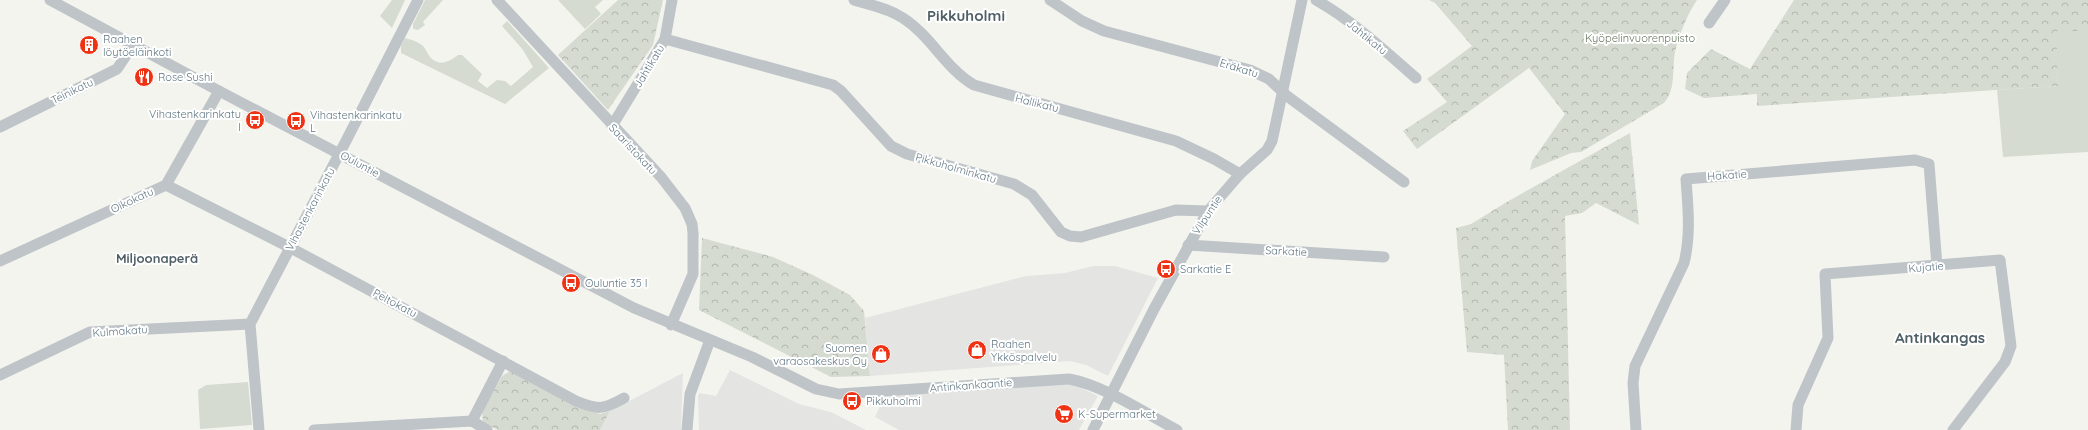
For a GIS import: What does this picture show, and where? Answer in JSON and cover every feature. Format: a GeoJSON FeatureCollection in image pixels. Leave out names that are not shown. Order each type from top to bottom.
{"type":"FeatureCollection","features":[{"type":"Feature","properties":{"kind":"street","name":"Ouluntie"},"geometry":{"type":"LineString","coordinates":[[50,0],[219,91],[634,308],[671,325]]}},
{"type":"Feature","properties":{"kind":"street","name":"Vihastenkarinkatu"},"geometry":{"type":"LineString","coordinates":[[250,324],[418,0]]}},
{"type":"Feature","properties":{"kind":"street","name":"Saaristokatu"},"geometry":{"type":"LineString","coordinates":[[497,0],[676,196],[692,224],[693,274],[671,325]]}},
{"type":"Feature","properties":{"kind":"street","name":"Jahtikatu"},"geometry":{"type":"LineString","coordinates":[[612,126],[666,38],[672,0]]}},
{"type":"Feature","properties":{"kind":"street","name":"Hallikatu"},"geometry":{"type":"LineString","coordinates":[[854,0],[890,11],[903,18],[912,25],[962,78],[974,85],[1176,141],[1208,155],[1240,174]]}},
{"type":"Feature","properties":{"kind":"street","name":"Eräkatu"},"geometry":{"type":"LineString","coordinates":[[1050,0],[1082,21],[1104,31],[1250,70],[1269,79],[1282,91],[1404,182]]}},
{"type":"Feature","properties":{"kind":"street","name":"Vilpuntie"},"geometry":{"type":"LineString","coordinates":[[1093,430],[1188,245],[1208,211],[1240,174],[1267,150],[1272,142],[1302,0]]}},
{"type":"Feature","properties":{"kind":"street","name":"Jahtikatu"},"geometry":{"type":"LineString","coordinates":[[1316,0],[1336,12],[1364,33],[1416,78]]}},
{"type":"Feature","properties":{"kind":"street"},"geometry":{"type":"LineString","coordinates":[[1709,23],[1725,0]]}},
{"type":"Feature","properties":{"kind":"street","name":"Pikkuholminkatu"},"geometry":{"type":"LineString","coordinates":[[666,38],[832,85],[841,91],[892,146],[920,160],[1014,184],[1026,190],[1061,232],[1070,236],[1081,237],[1176,210],[1208,211]]}},
{"type":"Feature","properties":{"kind":"street","name":"Teinikatu"},"geometry":{"type":"LineString","coordinates":[[0,127],[117,69],[133,45]]}},
{"type":"Feature","properties":{"kind":"street","name":"Oikokatu"},"geometry":{"type":"LineString","coordinates":[[0,261],[166,184],[219,91]]}},
{"type":"Feature","properties":{"kind":"street","name":"Hakatie"},"geometry":{"type":"LineString","coordinates":[[1636,430],[1633,383],[1635,366],[1684,263],[1687,250],[1689,231],[1686,179],[1915,160],[1929,164],[1937,266]]}},
{"type":"Feature","properties":{"kind":"street","name":"Peltokatu"},"geometry":{"type":"LineString","coordinates":[[166,184],[289,247],[588,406],[604,408],[624,398]]}},
{"type":"Feature","properties":{"kind":"street","name":"Sarkatie"},"geometry":{"type":"LineString","coordinates":[[1188,245],[1384,256]]}},
{"type":"Feature","properties":{"kind":"street","name":"Kujatie"},"geometry":{"type":"LineString","coordinates":[[1796,430],[1798,405],[1828,338],[1825,274],[2000,260],[2011,346],[2005,362],[1953,430]]}},
{"type":"Feature","properties":{"kind":"street"},"geometry":{"type":"LineString","coordinates":[[250,324],[259,430]]}},
{"type":"Feature","properties":{"kind":"street","name":"Kulmakatu"},"geometry":{"type":"LineString","coordinates":[[0,375],[90,332],[250,324]]}},
{"type":"Feature","properties":{"kind":"street","name":"Antinkankaantie"},"geometry":{"type":"LineString","coordinates":[[671,325],[752,357],[805,384],[827,392],[839,394],[890,391],[1063,378],[1085,383],[1177,430]]}},
{"type":"Feature","properties":{"kind":"street"},"geometry":{"type":"LineString","coordinates":[[687,430],[690,394],[710,340]]}},
{"type":"Feature","properties":{"kind":"street"},"geometry":{"type":"LineString","coordinates":[[472,421],[503,361]]}},
{"type":"Feature","properties":{"kind":"street"},"geometry":{"type":"LineString","coordinates":[[314,430],[472,421],[487,430]]}},
{"type":"Feature","properties":{"kind":"shaded area"},"geometry":{"type":"Polygon","coordinates":[[[1093,266],[1115,266],[1158,278],[1108,376],[1086,365],[1070,361],[870,376],[865,318],[1026,276],[1065,273],[1093,266]]]}},
{"type":"Feature","properties":{"kind":"shaded area"},"geometry":{"type":"Polygon","coordinates":[[[730,370],[799,404],[831,412],[866,430],[699,430],[698,395],[700,393],[716,396],[730,370]]]}},
{"type":"Feature","properties":{"kind":"shaded area"},"geometry":{"type":"Polygon","coordinates":[[[683,373],[681,430],[600,430],[610,411],[683,373]]]}},
{"type":"Feature","properties":{"kind":"shaded area"},"geometry":{"type":"Polygon","coordinates":[[[1049,384],[1075,385],[1098,396],[1079,430],[899,430],[875,417],[884,397],[1049,384]]]}},
{"type":"Feature","properties":{"kind":"green space"},"geometry":{"type":"Polygon","coordinates":[[[392,0],[405,0],[392,28],[380,16],[392,0]]]}},
{"type":"Feature","properties":{"kind":"green space"},"geometry":{"type":"Polygon","coordinates":[[[425,0],[443,0],[423,22],[425,25],[418,30],[413,29],[413,24],[425,0]]]}},
{"type":"Feature","properties":{"kind":"green space"},"geometry":{"type":"Polygon","coordinates":[[[558,0],[603,0],[595,7],[601,14],[585,29],[558,0]]]}},
{"type":"Feature","properties":{"kind":"green space"},"geometry":{"type":"Polygon","coordinates":[[[618,0],[663,0],[653,45],[608,110],[558,55],[618,0]]]}},
{"type":"Feature","properties":{"kind":"green space","name":"Kyöpelinvuorenpuisto"},"geometry":{"type":"Polygon","coordinates":[[[1429,0],[1697,0],[1679,39],[1675,52],[1672,86],[1668,98],[1664,103],[1581,152],[1571,153],[1530,170],[1532,161],[1565,114],[1529,68],[1417,149],[1403,131],[1447,102],[1427,79],[1472,46],[1435,3],[1429,0]]]}},
{"type":"Feature","properties":{"kind":"green space"},"geometry":{"type":"Polygon","coordinates":[[[1794,0],[2088,0],[2088,31],[2056,31],[2058,86],[1757,106],[1757,94],[1704,98],[1685,89],[1687,73],[1711,49],[1750,69],[1794,0]]]}},
{"type":"Feature","properties":{"kind":"green space"},"geometry":{"type":"Polygon","coordinates":[[[507,21],[549,68],[505,104],[401,53],[401,46],[405,38],[421,44],[433,60],[440,63],[451,60],[458,55],[462,55],[482,74],[478,81],[487,88],[497,80],[505,81],[511,86],[533,67],[523,50],[502,26],[507,21]]]}},
{"type":"Feature","properties":{"kind":"green space"},"geometry":{"type":"Polygon","coordinates":[[[2055,31],[2088,31],[2088,152],[2003,157],[1997,90],[2058,86],[2055,31]]]}},
{"type":"Feature","properties":{"kind":"green space"},"geometry":{"type":"Polygon","coordinates":[[[1630,133],[1639,225],[1596,203],[1582,213],[1565,216],[1570,430],[1508,430],[1504,355],[1467,352],[1456,228],[1471,224],[1505,203],[1630,133]]]}},
{"type":"Feature","properties":{"kind":"green space"},"geometry":{"type":"Polygon","coordinates":[[[702,238],[773,257],[813,275],[850,295],[864,311],[870,376],[831,377],[699,310],[702,238]]]}},
{"type":"Feature","properties":{"kind":"green space"},"geometry":{"type":"Polygon","coordinates":[[[510,371],[581,408],[600,414],[610,411],[600,430],[498,430],[483,423],[482,411],[502,376],[510,371]]]}},
{"type":"Feature","properties":{"kind":"green space"},"geometry":{"type":"Polygon","coordinates":[[[248,382],[252,425],[200,429],[198,390],[206,385],[248,382]]]}},
{"type":"Feature","properties":{"kind":"place","name":"Raahen löytöeläinkoti"},"geometry":{"type":"Point","coordinates":[89,45]}},
{"type":"Feature","properties":{"kind":"place","name":"Rose Sushi"},"geometry":{"type":"Point","coordinates":[144,77]}},
{"type":"Feature","properties":{"kind":"place","name":"Vihastenkarinkatu I"},"geometry":{"type":"Point","coordinates":[255,120]}},
{"type":"Feature","properties":{"kind":"place","name":"Vihastenkarinkatu L"},"geometry":{"type":"Point","coordinates":[296,121]}},
{"type":"Feature","properties":{"kind":"place","name":"Sarkatie E"},"geometry":{"type":"Point","coordinates":[1166,269]}},
{"type":"Feature","properties":{"kind":"place","name":"Ouluntie 35 I"},"geometry":{"type":"Point","coordinates":[571,283]}},
{"type":"Feature","properties":{"kind":"place","name":"Raahen Ykköspalvelu"},"geometry":{"type":"Point","coordinates":[977,350]}},
{"type":"Feature","properties":{"kind":"place","name":"Suomen varaosakeskus Oy"},"geometry":{"type":"Point","coordinates":[881,354]}},
{"type":"Feature","properties":{"kind":"place","name":"Pikkuholmi"},"geometry":{"type":"Point","coordinates":[852,401]}},
{"type":"Feature","properties":{"kind":"place","name":"K-Supermarket"},"geometry":{"type":"Point","coordinates":[1064,414]}},
{"type":"Feature","properties":{"kind":"district","name":"Pikkuholmi"},"geometry":{"type":"Point","coordinates":[966,15]}},
{"type":"Feature","properties":{"kind":"district","name":"Miljoonaperä"},"geometry":{"type":"Point","coordinates":[157,258]}},
{"type":"Feature","properties":{"kind":"district","name":"Antinkangas"},"geometry":{"type":"Point","coordinates":[1940,337]}}]}
